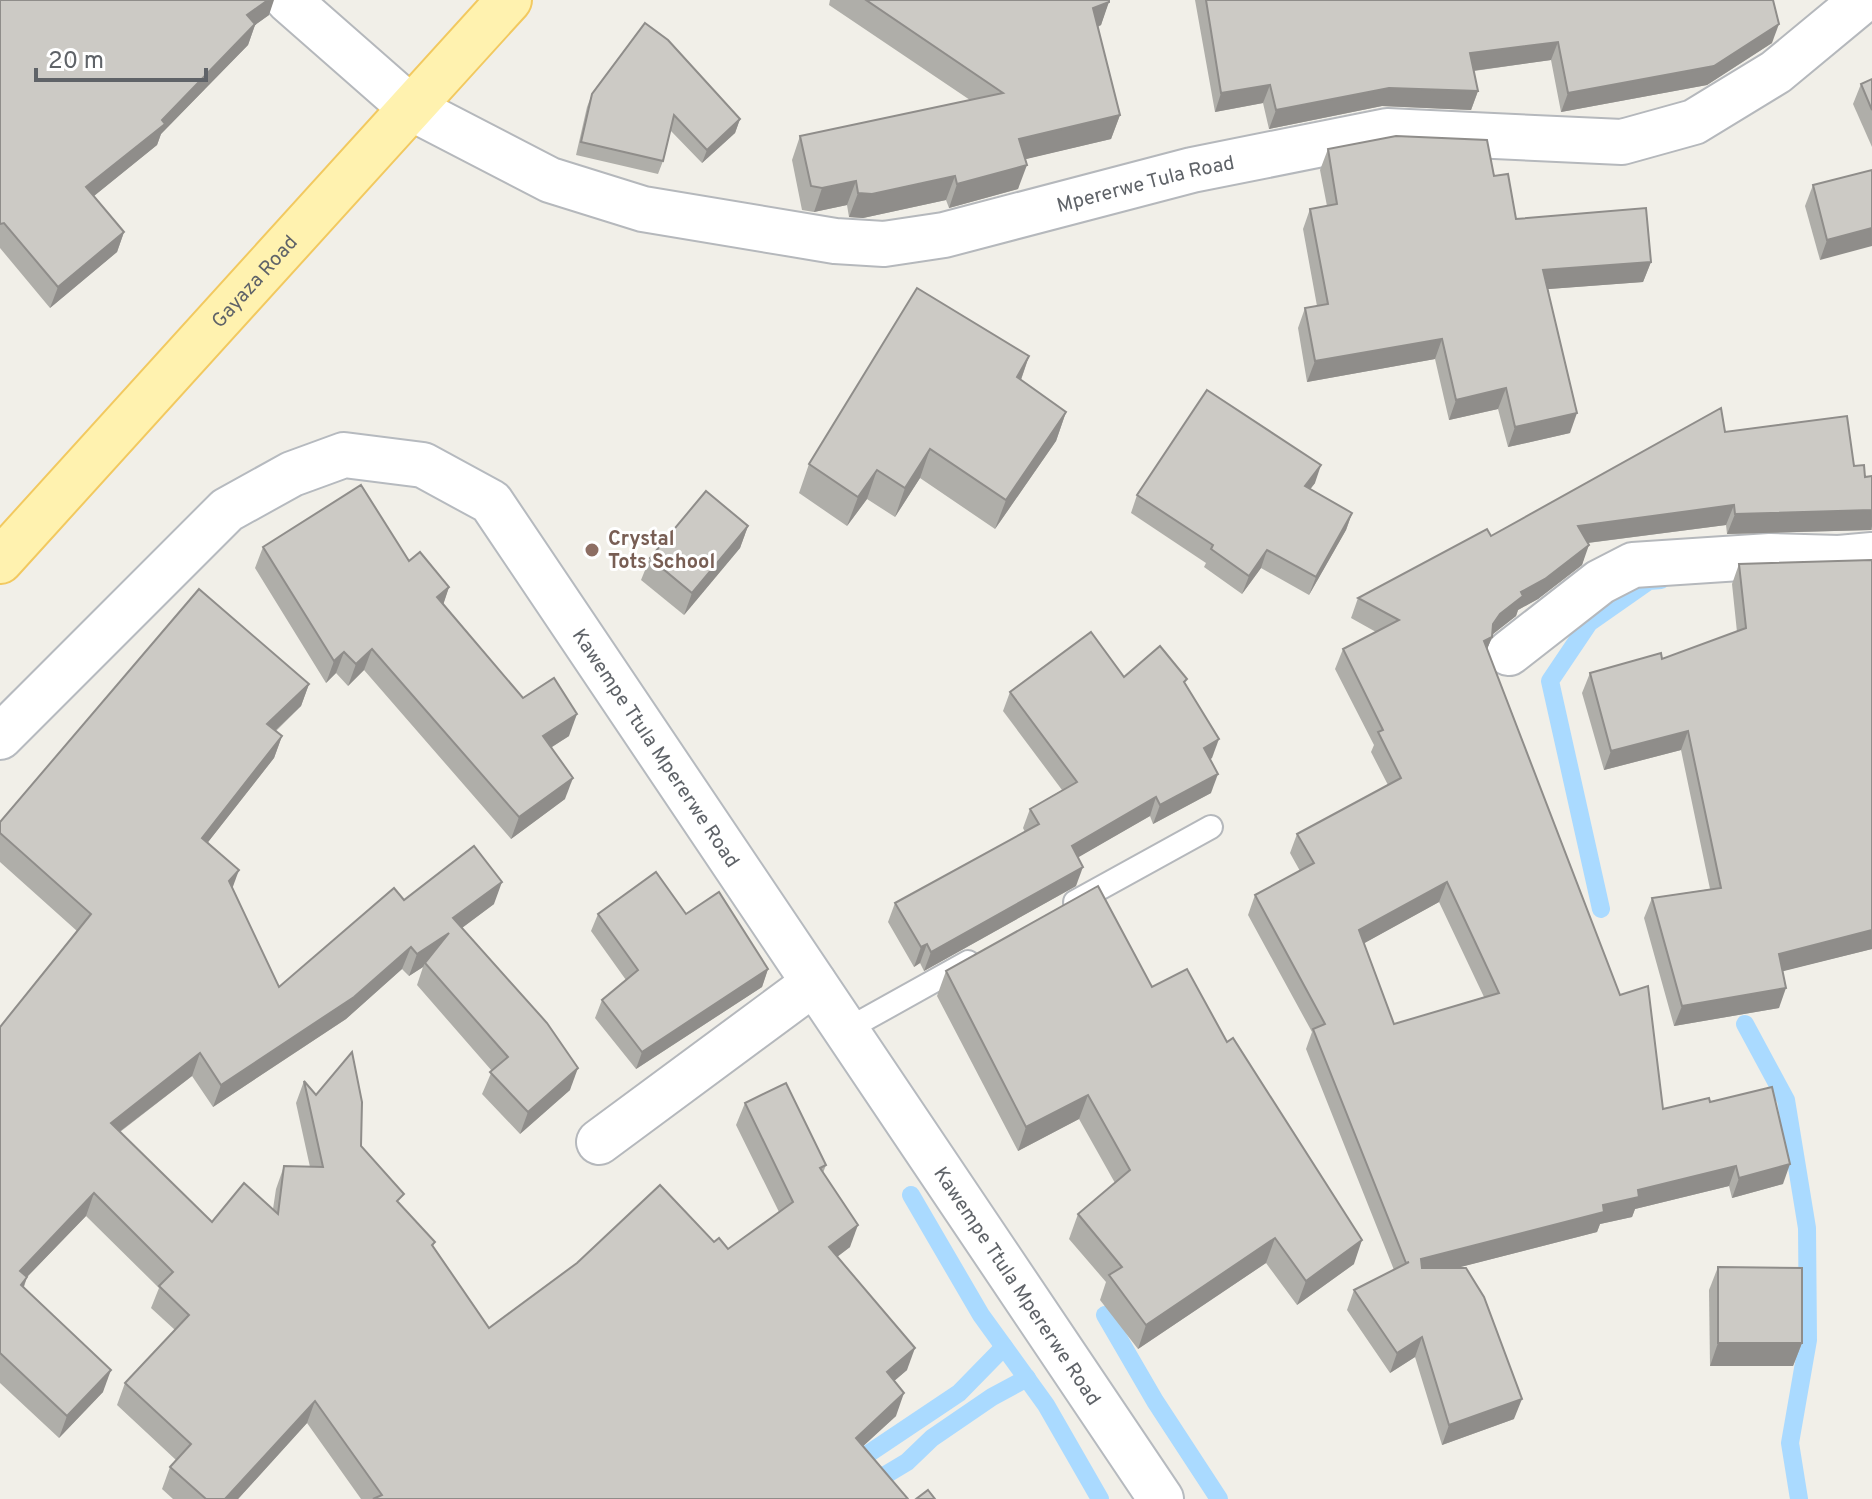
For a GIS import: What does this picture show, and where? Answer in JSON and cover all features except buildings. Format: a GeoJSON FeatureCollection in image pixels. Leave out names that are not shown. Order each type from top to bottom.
{"type":"FeatureCollection","features":[{"type":"Feature","properties":{"kind":"main road","name":"Gayaza Road"},"geometry":{"type":"LineString","coordinates":[[0,561],[509,0]]}},
{"type":"Feature","properties":{"kind":"street","name":"Mpererwe Tula Road"},"geometry":{"type":"LineString","coordinates":[[288,0],[411,108],[550,180],[643,209],[835,241],[884,244],[944,235],[1192,170],[1387,131],[1622,142],[1694,122],[1776,72],[1863,0]]}},
{"type":"Feature","properties":{"kind":"street","name":"Kawempe Ttula Mpererwe Road"},"geometry":{"type":"LineString","coordinates":[[0,737],[227,510],[292,474],[344,455],[423,465],[491,502],[1161,1499]]}},
{"type":"Feature","properties":{"kind":"street"},"geometry":{"type":"LineString","coordinates":[[1509,653],[1600,582],[1633,565],[1770,556],[1839,558],[1872,555]]}},
{"type":"Feature","properties":{"kind":"street"},"geometry":{"type":"LineString","coordinates":[[599,1142],[814,983]]}},
{"type":"Feature","properties":{"kind":"lane"},"geometry":{"type":"LineString","coordinates":[[1062,910],[1211,827]]}},
{"type":"Feature","properties":{"kind":"lane"},"geometry":{"type":"LineString","coordinates":[[846,1030],[981,955]]}},
{"type":"Feature","properties":{"kind":"waterway"},"geometry":{"type":"LineString","coordinates":[[1601,909],[1550,681],[1589,623],[1649,581],[1661,580]]}},
{"type":"Feature","properties":{"kind":"waterway"},"geometry":{"type":"LineString","coordinates":[[1745,1024],[1786,1100],[1807,1228],[1808,1340],[1790,1443],[1799,1499]]}},
{"type":"Feature","properties":{"kind":"waterway"},"geometry":{"type":"LineString","coordinates":[[911,1195],[981,1315],[1046,1405],[1100,1499]]}},
{"type":"Feature","properties":{"kind":"waterway"},"geometry":{"type":"LineString","coordinates":[[1105,1315],[1155,1401],[1219,1499]]}},
{"type":"Feature","properties":{"kind":"waterway"},"geometry":{"type":"LineString","coordinates":[[850,1466],[959,1393],[1004,1347]]}},
{"type":"Feature","properties":{"kind":"waterway"},"geometry":{"type":"LineString","coordinates":[[867,1486],[907,1462],[932,1438],[992,1397],[1027,1378]]}},
{"type":"Feature","properties":{"kind":"place","name":"Crystal Tots School"},"geometry":{"type":"Point","coordinates":[592,550]}}]}
